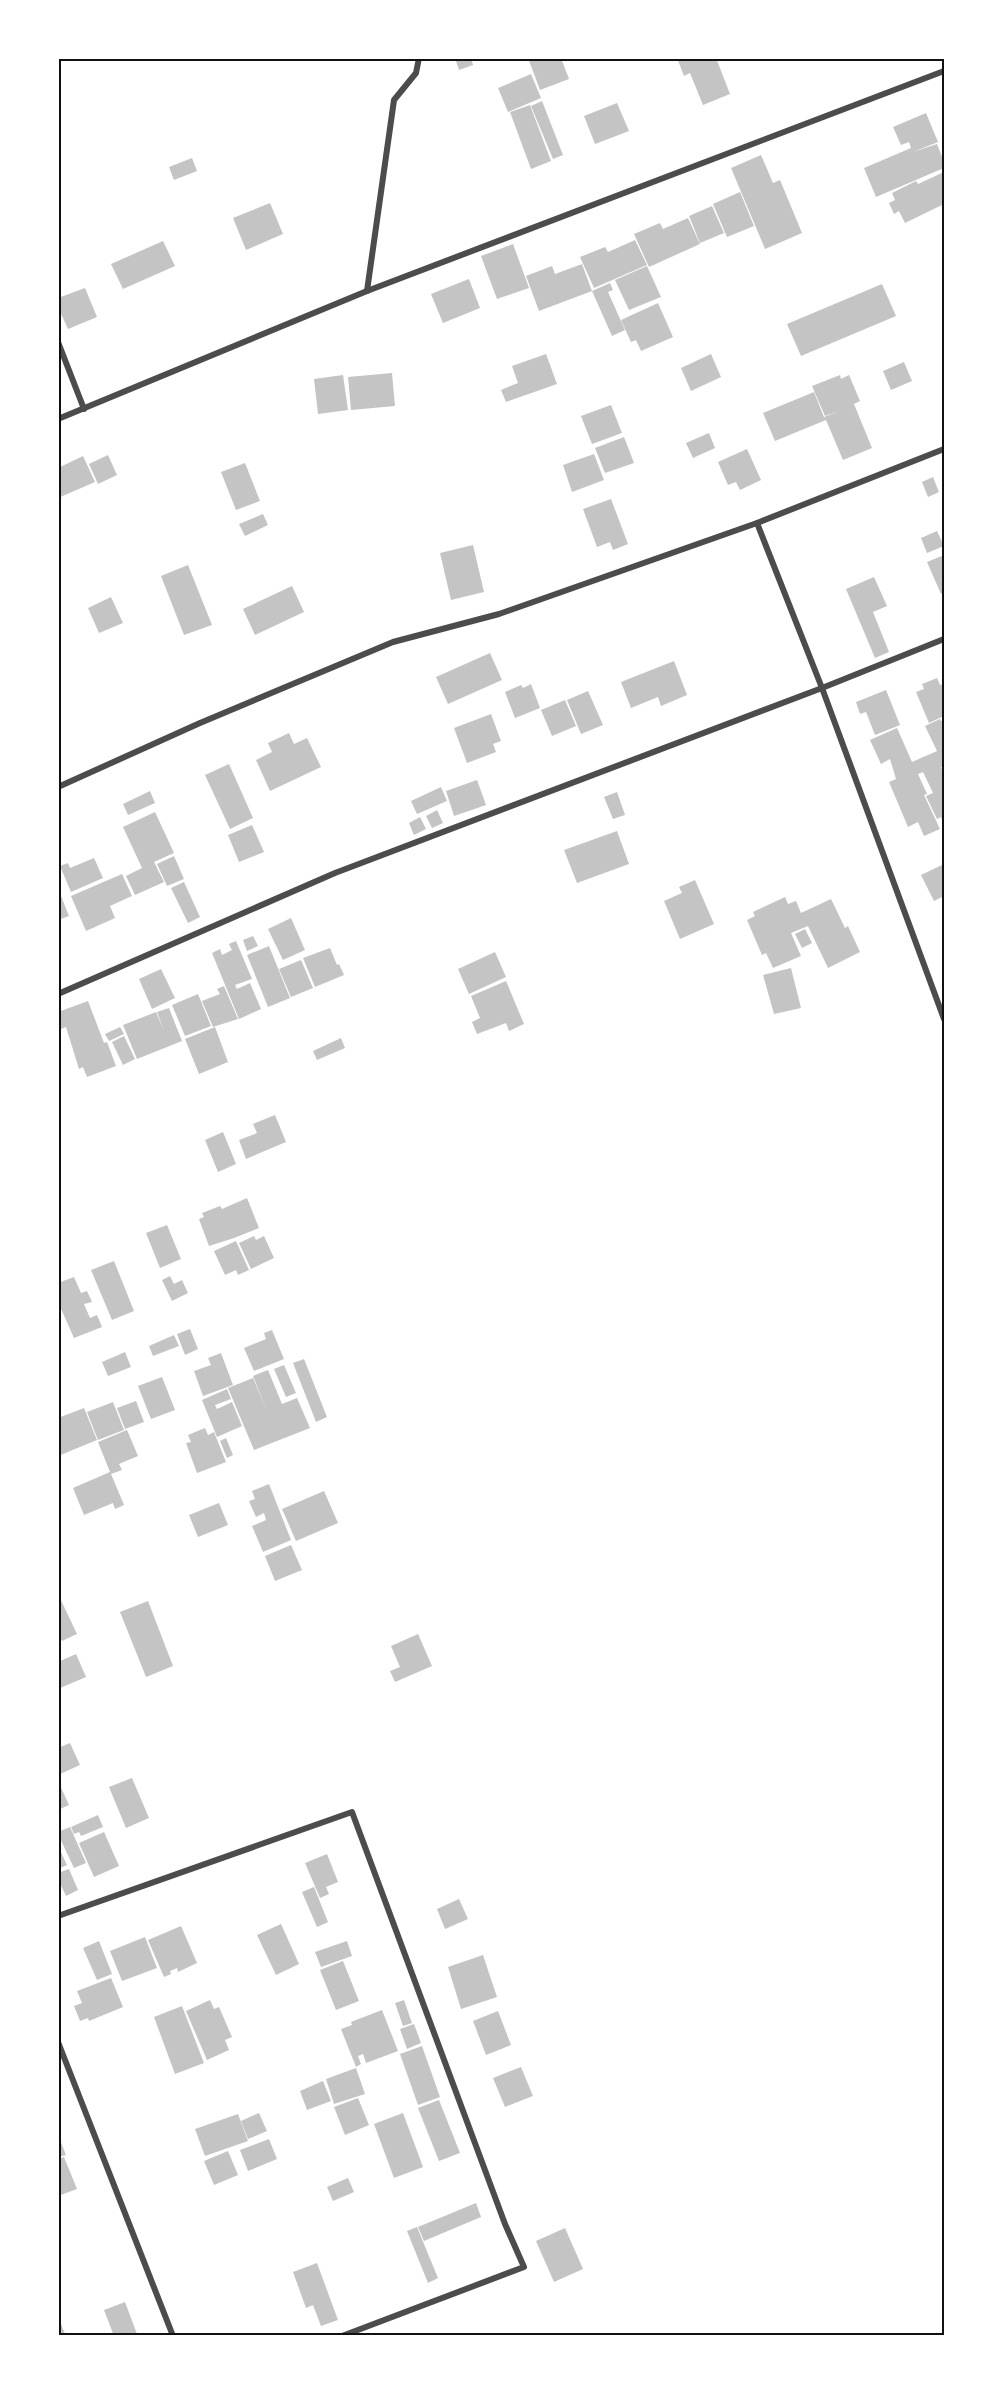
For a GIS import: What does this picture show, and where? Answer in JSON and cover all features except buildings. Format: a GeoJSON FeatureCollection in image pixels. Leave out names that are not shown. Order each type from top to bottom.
{"type":"FeatureCollection","features":[{"type":"Feature","properties":{"kind":"street"},"geometry":{"type":"LineString","coordinates":[[367,291],[394,100],[416,73],[418,58]]}},
{"type":"Feature","properties":{"kind":"street"},"geometry":{"type":"LineString","coordinates":[[58,419],[367,291],[945,71]]}},
{"type":"Feature","properties":{"kind":"street"},"geometry":{"type":"LineString","coordinates":[[58,342],[84,409]]}},
{"type":"Feature","properties":{"kind":"street"},"geometry":{"type":"LineString","coordinates":[[58,787],[200,723],[393,642],[499,614],[757,523],[945,449]]}},
{"type":"Feature","properties":{"kind":"street"},"geometry":{"type":"LineString","coordinates":[[757,523],[822,688],[945,1019]]}},
{"type":"Feature","properties":{"kind":"street"},"geometry":{"type":"LineString","coordinates":[[58,994],[335,873],[945,639]]}},
{"type":"Feature","properties":{"kind":"street"},"geometry":{"type":"LineString","coordinates":[[58,1916],[352,1812],[505,2224],[524,2267],[342,2336]]}},
{"type":"Feature","properties":{"kind":"street"},"geometry":{"type":"LineString","coordinates":[[58,2042],[172,2336]]}},
{"type":"Feature","properties":{"kind":"street"},"geometry":{"type":"LineString","coordinates":[[362,2328],[365,2336]]}}]}
